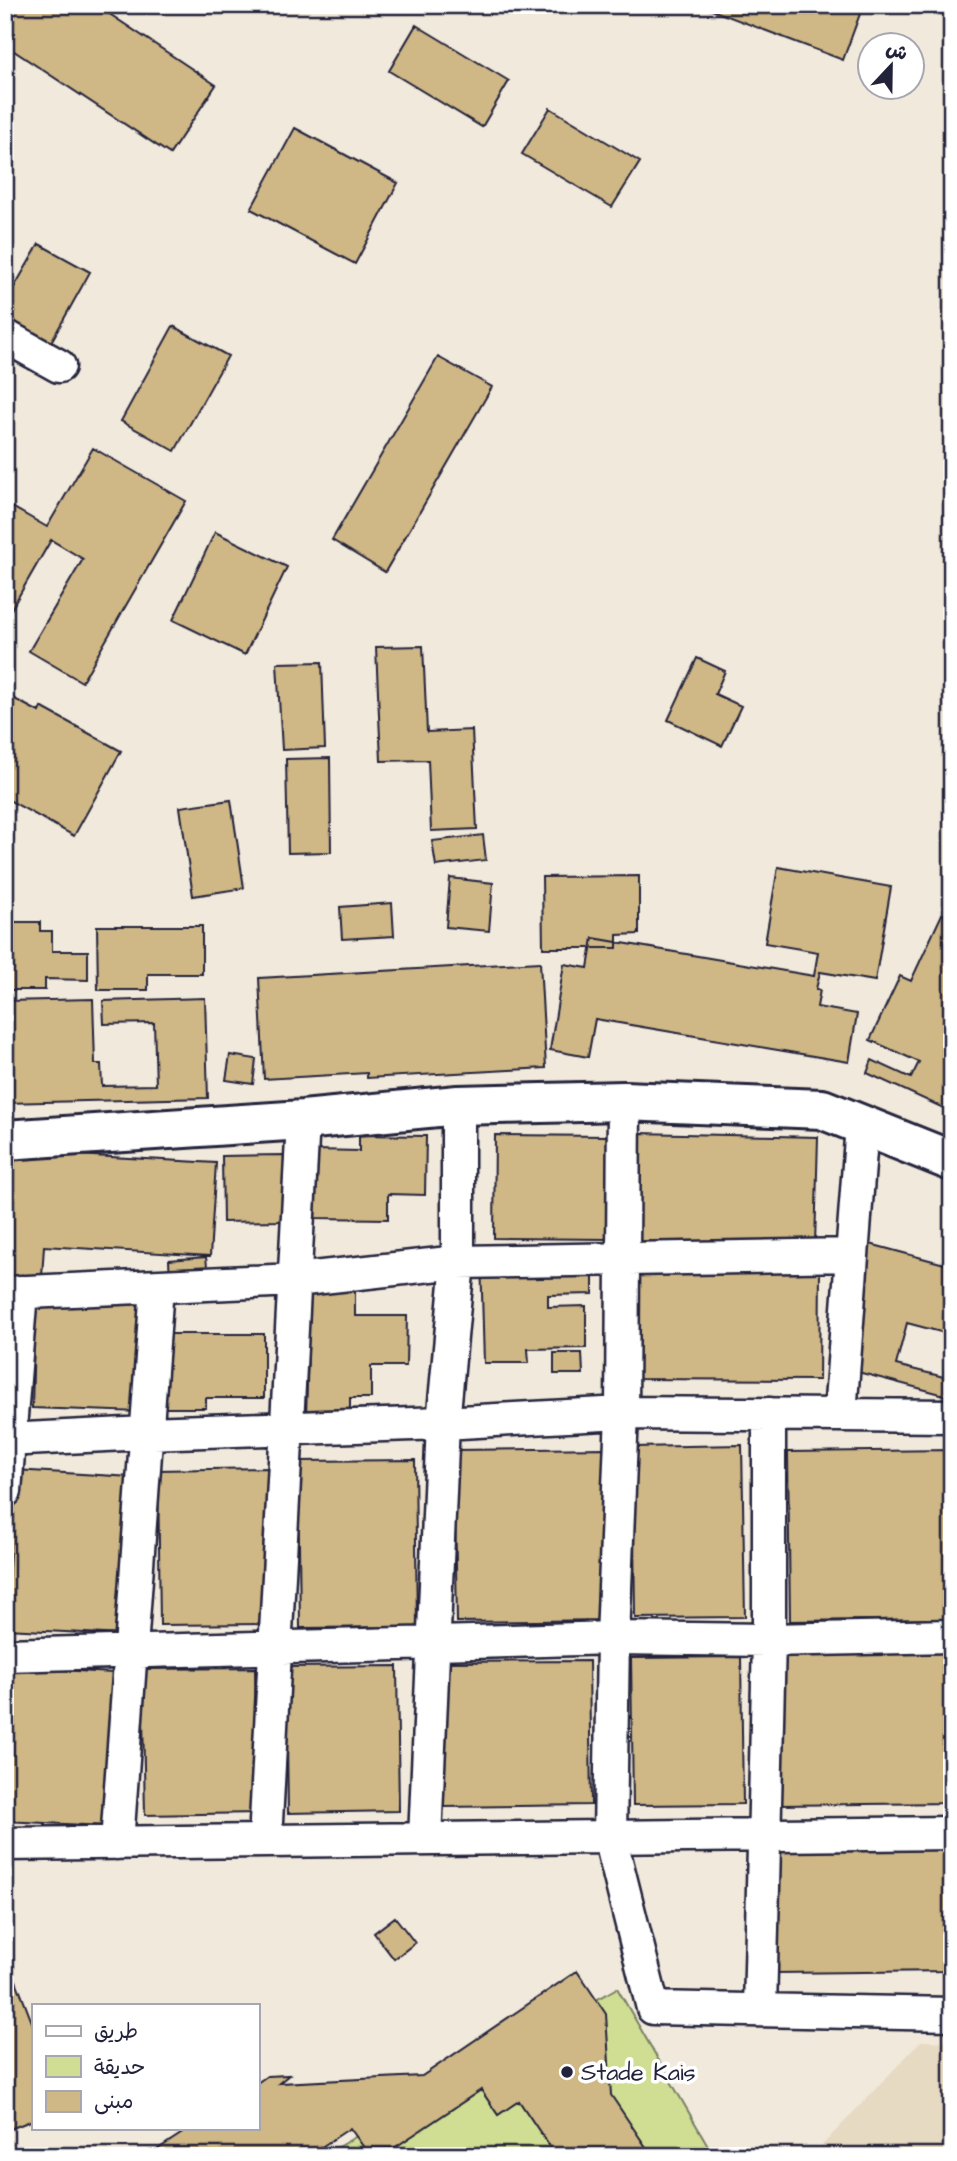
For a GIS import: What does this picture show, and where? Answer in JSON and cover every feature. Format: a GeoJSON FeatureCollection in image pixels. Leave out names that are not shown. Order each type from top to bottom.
{"type":"FeatureCollection","features":[{"type":"Feature","properties":{"kind":"street"},"geometry":{"type":"LineString","coordinates":[[5,336],[59,366]]}},
{"type":"Feature","properties":{"kind":"street"},"geometry":{"type":"LineString","coordinates":[[624,1101],[622,1413],[613,1638],[610,1837],[653,2008],[952,2014]]}},
{"type":"Feature","properties":{"kind":"street"},"geometry":{"type":"LineString","coordinates":[[5,1140],[303,1120],[458,1105],[624,1101],[822,1109],[952,1161]]}},
{"type":"Feature","properties":{"kind":"street"},"geometry":{"type":"LineString","coordinates":[[425,1839],[443,1423],[458,1262],[458,1105]]}},
{"type":"Feature","properties":{"kind":"street"},"geometry":{"type":"LineString","coordinates":[[265,1841],[303,1120]]}},
{"type":"Feature","properties":{"kind":"street"},"geometry":{"type":"LineString","coordinates":[[839,1414],[862,1125]]}},
{"type":"Feature","properties":{"kind":"street"},"geometry":{"type":"LineString","coordinates":[[5,1491],[13,1293],[295,1280],[458,1262],[852,1255]]}},
{"type":"Feature","properties":{"kind":"street"},"geometry":{"type":"LineString","coordinates":[[117,1843],[157,1287]]}},
{"type":"Feature","properties":{"kind":"street"},"geometry":{"type":"LineString","coordinates":[[8,1440],[443,1423],[622,1413],[952,1416]]}},
{"type":"Feature","properties":{"kind":"street"},"geometry":{"type":"LineString","coordinates":[[760,2010],[769,1640],[769,1414]]}},
{"type":"Feature","properties":{"kind":"street"},"geometry":{"type":"LineString","coordinates":[[5,1655],[613,1638],[769,1640],[952,1636]]}},
{"type":"Feature","properties":{"kind":"street"},"geometry":{"type":"LineString","coordinates":[[5,1844],[952,1833]]}},
{"type":"Feature","properties":{"kind":"shaded area"},"geometry":{"type":"Polygon","coordinates":[[[921,2041],[952,2042],[952,2156],[812,2156],[921,2041]]]}},
{"type":"Feature","properties":{"kind":"green space","name":"Stade Kais"},"geometry":{"type":"Polygon","coordinates":[[[617,1988],[714,2156],[322,2156],[617,1988]]]}},
{"type":"Feature","properties":{"kind":"building"},"geometry":{"type":"Polygon","coordinates":[[[5,5],[96,5],[216,85],[170,154],[5,45],[5,5]]]}},
{"type":"Feature","properties":{"kind":"building"},"geometry":{"type":"Polygon","coordinates":[[[711,5],[847,5],[861,11],[843,60],[709,9],[711,5]]]}},
{"type":"Feature","properties":{"kind":"building"},"geometry":{"type":"Polygon","coordinates":[[[416,25],[509,81],[482,127],[389,71],[416,25]]]}},
{"type":"Feature","properties":{"kind":"building"},"geometry":{"type":"Polygon","coordinates":[[[550,108],[640,162],[612,207],[522,154],[550,108]]]}},
{"type":"Feature","properties":{"kind":"building"},"geometry":{"type":"Polygon","coordinates":[[[295,128],[398,183],[355,264],[251,209],[295,128]]]}},
{"type":"Feature","properties":{"kind":"building"},"geometry":{"type":"Polygon","coordinates":[[[39,244],[90,272],[41,360],[5,339],[5,303],[39,244]]]}},
{"type":"Feature","properties":{"kind":"building"},"geometry":{"type":"Polygon","coordinates":[[[173,326],[228,356],[175,451],[121,421],[173,326]]]}},
{"type":"Feature","properties":{"kind":"building"},"geometry":{"type":"Polygon","coordinates":[[[438,357],[492,387],[385,572],[332,540],[438,357]]]}},
{"type":"Feature","properties":{"kind":"building"},"geometry":{"type":"Polygon","coordinates":[[[93,448],[186,501],[82,682],[29,651],[83,559],[51,540],[5,620],[5,503],[47,527],[93,448]]]}},
{"type":"Feature","properties":{"kind":"building"},"geometry":{"type":"Polygon","coordinates":[[[215,532],[287,567],[245,655],[173,620],[215,532]]]}},
{"type":"Feature","properties":{"kind":"building"},"geometry":{"type":"Polygon","coordinates":[[[423,646],[427,732],[472,730],[477,829],[431,831],[428,760],[381,761],[376,647],[423,646]]]}},
{"type":"Feature","properties":{"kind":"building"},"geometry":{"type":"Polygon","coordinates":[[[697,658],[725,671],[715,694],[741,706],[722,746],[668,720],[697,658]]]}},
{"type":"Feature","properties":{"kind":"building"},"geometry":{"type":"Polygon","coordinates":[[[322,662],[325,748],[282,750],[277,663],[322,662]]]}},
{"type":"Feature","properties":{"kind":"building"},"geometry":{"type":"Polygon","coordinates":[[[9,696],[39,712],[41,707],[121,751],[74,836],[5,798],[5,703],[9,696]]]}},
{"type":"Feature","properties":{"kind":"building"},"geometry":{"type":"Polygon","coordinates":[[[330,758],[331,852],[288,853],[286,759],[330,758]]]}},
{"type":"Feature","properties":{"kind":"building"},"geometry":{"type":"Polygon","coordinates":[[[231,800],[244,888],[193,896],[180,807],[231,800]]]}},
{"type":"Feature","properties":{"kind":"building"},"geometry":{"type":"Polygon","coordinates":[[[483,835],[486,860],[436,866],[432,841],[483,835]]]}},
{"type":"Feature","properties":{"kind":"building"},"geometry":{"type":"Polygon","coordinates":[[[778,867],[891,887],[875,981],[820,972],[816,989],[820,990],[817,1007],[857,1014],[849,1062],[595,1019],[588,1057],[550,1050],[564,964],[588,968],[593,938],[814,976],[818,952],[765,943],[778,867]]]}},
{"type":"Feature","properties":{"kind":"building"},"geometry":{"type":"Polygon","coordinates":[[[639,876],[639,934],[617,935],[617,948],[543,948],[542,877],[639,876]]]}},
{"type":"Feature","properties":{"kind":"building"},"geometry":{"type":"Polygon","coordinates":[[[450,878],[493,883],[489,931],[446,927],[450,878]]]}},
{"type":"Feature","properties":{"kind":"building"},"geometry":{"type":"Polygon","coordinates":[[[392,903],[394,936],[342,939],[340,907],[392,903]]]}},
{"type":"Feature","properties":{"kind":"building"},"geometry":{"type":"Polygon","coordinates":[[[942,914],[952,919],[952,1112],[867,1073],[872,1060],[911,1078],[919,1062],[870,1040],[900,976],[911,981],[942,914]]]}},
{"type":"Feature","properties":{"kind":"building"},"geometry":{"type":"Polygon","coordinates":[[[5,922],[40,922],[40,931],[52,931],[52,951],[88,951],[88,980],[45,979],[45,990],[5,990],[5,922]]]}},
{"type":"Feature","properties":{"kind":"building"},"geometry":{"type":"Polygon","coordinates":[[[97,926],[202,926],[202,974],[148,974],[148,990],[98,990],[97,926]]]}},
{"type":"Feature","properties":{"kind":"building"},"geometry":{"type":"Polygon","coordinates":[[[540,962],[546,1068],[367,1078],[367,1073],[264,1079],[259,978],[540,962]]]}},
{"type":"Feature","properties":{"kind":"building"},"geometry":{"type":"Polygon","coordinates":[[[205,998],[208,1098],[5,1103],[5,1001],[93,999],[95,1064],[101,1064],[102,1086],[156,1085],[154,1023],[104,1024],[103,1001],[205,998]]]}},
{"type":"Feature","properties":{"kind":"building"},"geometry":{"type":"Polygon","coordinates":[[[230,1055],[256,1059],[253,1084],[226,1080],[230,1055]]]}},
{"type":"Feature","properties":{"kind":"building"},"geometry":{"type":"Polygon","coordinates":[[[638,1133],[818,1137],[815,1245],[636,1241],[638,1133]]]}},
{"type":"Feature","properties":{"kind":"building"},"geometry":{"type":"Polygon","coordinates":[[[359,1135],[426,1136],[425,1195],[388,1194],[388,1219],[315,1218],[316,1150],[359,1151],[359,1135]]]}},
{"type":"Feature","properties":{"kind":"building"},"geometry":{"type":"Polygon","coordinates":[[[495,1135],[608,1136],[607,1239],[494,1238],[495,1135]]]}},
{"type":"Feature","properties":{"kind":"building"},"geometry":{"type":"Polygon","coordinates":[[[5,1151],[216,1163],[210,1256],[44,1246],[41,1292],[5,1290],[5,1151]]]}},
{"type":"Feature","properties":{"kind":"building"},"geometry":{"type":"Polygon","coordinates":[[[284,1155],[284,1221],[223,1222],[222,1156],[284,1155]]]}},
{"type":"Feature","properties":{"kind":"building"},"geometry":{"type":"Polygon","coordinates":[[[870,1244],[952,1266],[952,1335],[907,1323],[896,1365],[952,1379],[952,1397],[839,1367],[870,1244]]]}},
{"type":"Feature","properties":{"kind":"building"},"geometry":{"type":"Polygon","coordinates":[[[593,1255],[593,1294],[548,1295],[548,1307],[586,1306],[586,1348],[528,1349],[529,1363],[484,1363],[481,1257],[593,1255]]]}},
{"type":"Feature","properties":{"kind":"building"},"geometry":{"type":"Polygon","coordinates":[[[206,1257],[208,1275],[170,1279],[169,1260],[206,1257]]]}},
{"type":"Feature","properties":{"kind":"building"},"geometry":{"type":"Polygon","coordinates":[[[636,1270],[820,1271],[819,1380],[635,1379],[636,1270]]]}},
{"type":"Feature","properties":{"kind":"building"},"geometry":{"type":"Polygon","coordinates":[[[310,1283],[355,1285],[355,1316],[407,1316],[406,1366],[371,1366],[371,1398],[350,1398],[350,1418],[306,1417],[310,1283]]]}},
{"type":"Feature","properties":{"kind":"building"},"geometry":{"type":"Polygon","coordinates":[[[35,1298],[143,1301],[140,1412],[32,1408],[35,1298]]]}},
{"type":"Feature","properties":{"kind":"building"},"geometry":{"type":"Polygon","coordinates":[[[160,1334],[264,1334],[264,1398],[206,1398],[206,1408],[161,1408],[160,1334]]]}},
{"type":"Feature","properties":{"kind":"building"},"geometry":{"type":"Polygon","coordinates":[[[554,1353],[582,1353],[583,1374],[554,1374],[554,1353]]]}},
{"type":"Feature","properties":{"kind":"building"},"geometry":{"type":"Polygon","coordinates":[[[742,1445],[745,1617],[635,1618],[633,1447],[742,1445]]]}},
{"type":"Feature","properties":{"kind":"building"},"geometry":{"type":"Polygon","coordinates":[[[604,1448],[607,1620],[457,1622],[454,1450],[604,1448]]]}},
{"type":"Feature","properties":{"kind":"building"},"geometry":{"type":"Polygon","coordinates":[[[952,1450],[952,1619],[790,1621],[788,1452],[952,1450]]]}},
{"type":"Feature","properties":{"kind":"building"},"geometry":{"type":"Polygon","coordinates":[[[415,1460],[417,1627],[300,1628],[298,1461],[415,1460]]]}},
{"type":"Feature","properties":{"kind":"building"},"geometry":{"type":"Polygon","coordinates":[[[269,1468],[271,1624],[160,1625],[158,1470],[269,1468]]]}},
{"type":"Feature","properties":{"kind":"building"},"geometry":{"type":"Polygon","coordinates":[[[14,1470],[132,1477],[124,1635],[6,1629],[14,1470]]]}},
{"type":"Feature","properties":{"kind":"building"},"geometry":{"type":"Polygon","coordinates":[[[952,1652],[952,1803],[780,1805],[778,1654],[952,1652]]]}},
{"type":"Feature","properties":{"kind":"building"},"geometry":{"type":"Polygon","coordinates":[[[741,1657],[743,1804],[633,1805],[631,1658],[741,1657]]]}},
{"type":"Feature","properties":{"kind":"building"},"geometry":{"type":"Polygon","coordinates":[[[589,1661],[591,1805],[444,1807],[441,1662],[589,1661]]]}},
{"type":"Feature","properties":{"kind":"building"},"geometry":{"type":"Polygon","coordinates":[[[397,1666],[399,1811],[288,1813],[286,1667],[397,1666]]]}},
{"type":"Feature","properties":{"kind":"building"},"geometry":{"type":"Polygon","coordinates":[[[5,1667],[113,1673],[105,1826],[5,1821],[5,1667]]]}},
{"type":"Feature","properties":{"kind":"building"},"geometry":{"type":"Polygon","coordinates":[[[255,1668],[257,1813],[145,1815],[142,1669],[255,1668]]]}},
{"type":"Feature","properties":{"kind":"building"},"geometry":{"type":"Polygon","coordinates":[[[952,1847],[952,1971],[776,1973],[774,1849],[952,1847]]]}},
{"type":"Feature","properties":{"kind":"building"},"geometry":{"type":"Polygon","coordinates":[[[395,1917],[415,1943],[394,1959],[374,1933],[395,1917]]]}},
{"type":"Feature","properties":{"kind":"building"},"geometry":{"type":"Polygon","coordinates":[[[5,1952],[32,2022],[32,2120],[5,2131],[5,1952]]]}},
{"type":"Feature","properties":{"kind":"building"},"geometry":{"type":"Polygon","coordinates":[[[577,1971],[606,2014],[611,2095],[652,2156],[556,2156],[519,2101],[498,2115],[481,2090],[394,2148],[365,2149],[350,2128],[317,2150],[337,2149],[326,2156],[155,2156],[155,2151],[187,2130],[259,2130],[259,2082],[267,2076],[289,2075],[279,2083],[422,2076],[577,1971]]]}},
{"type":"Feature","properties":{"kind":"place","name":"Stade Kais"},"geometry":{"type":"Point","coordinates":[567,2072]}}]}
